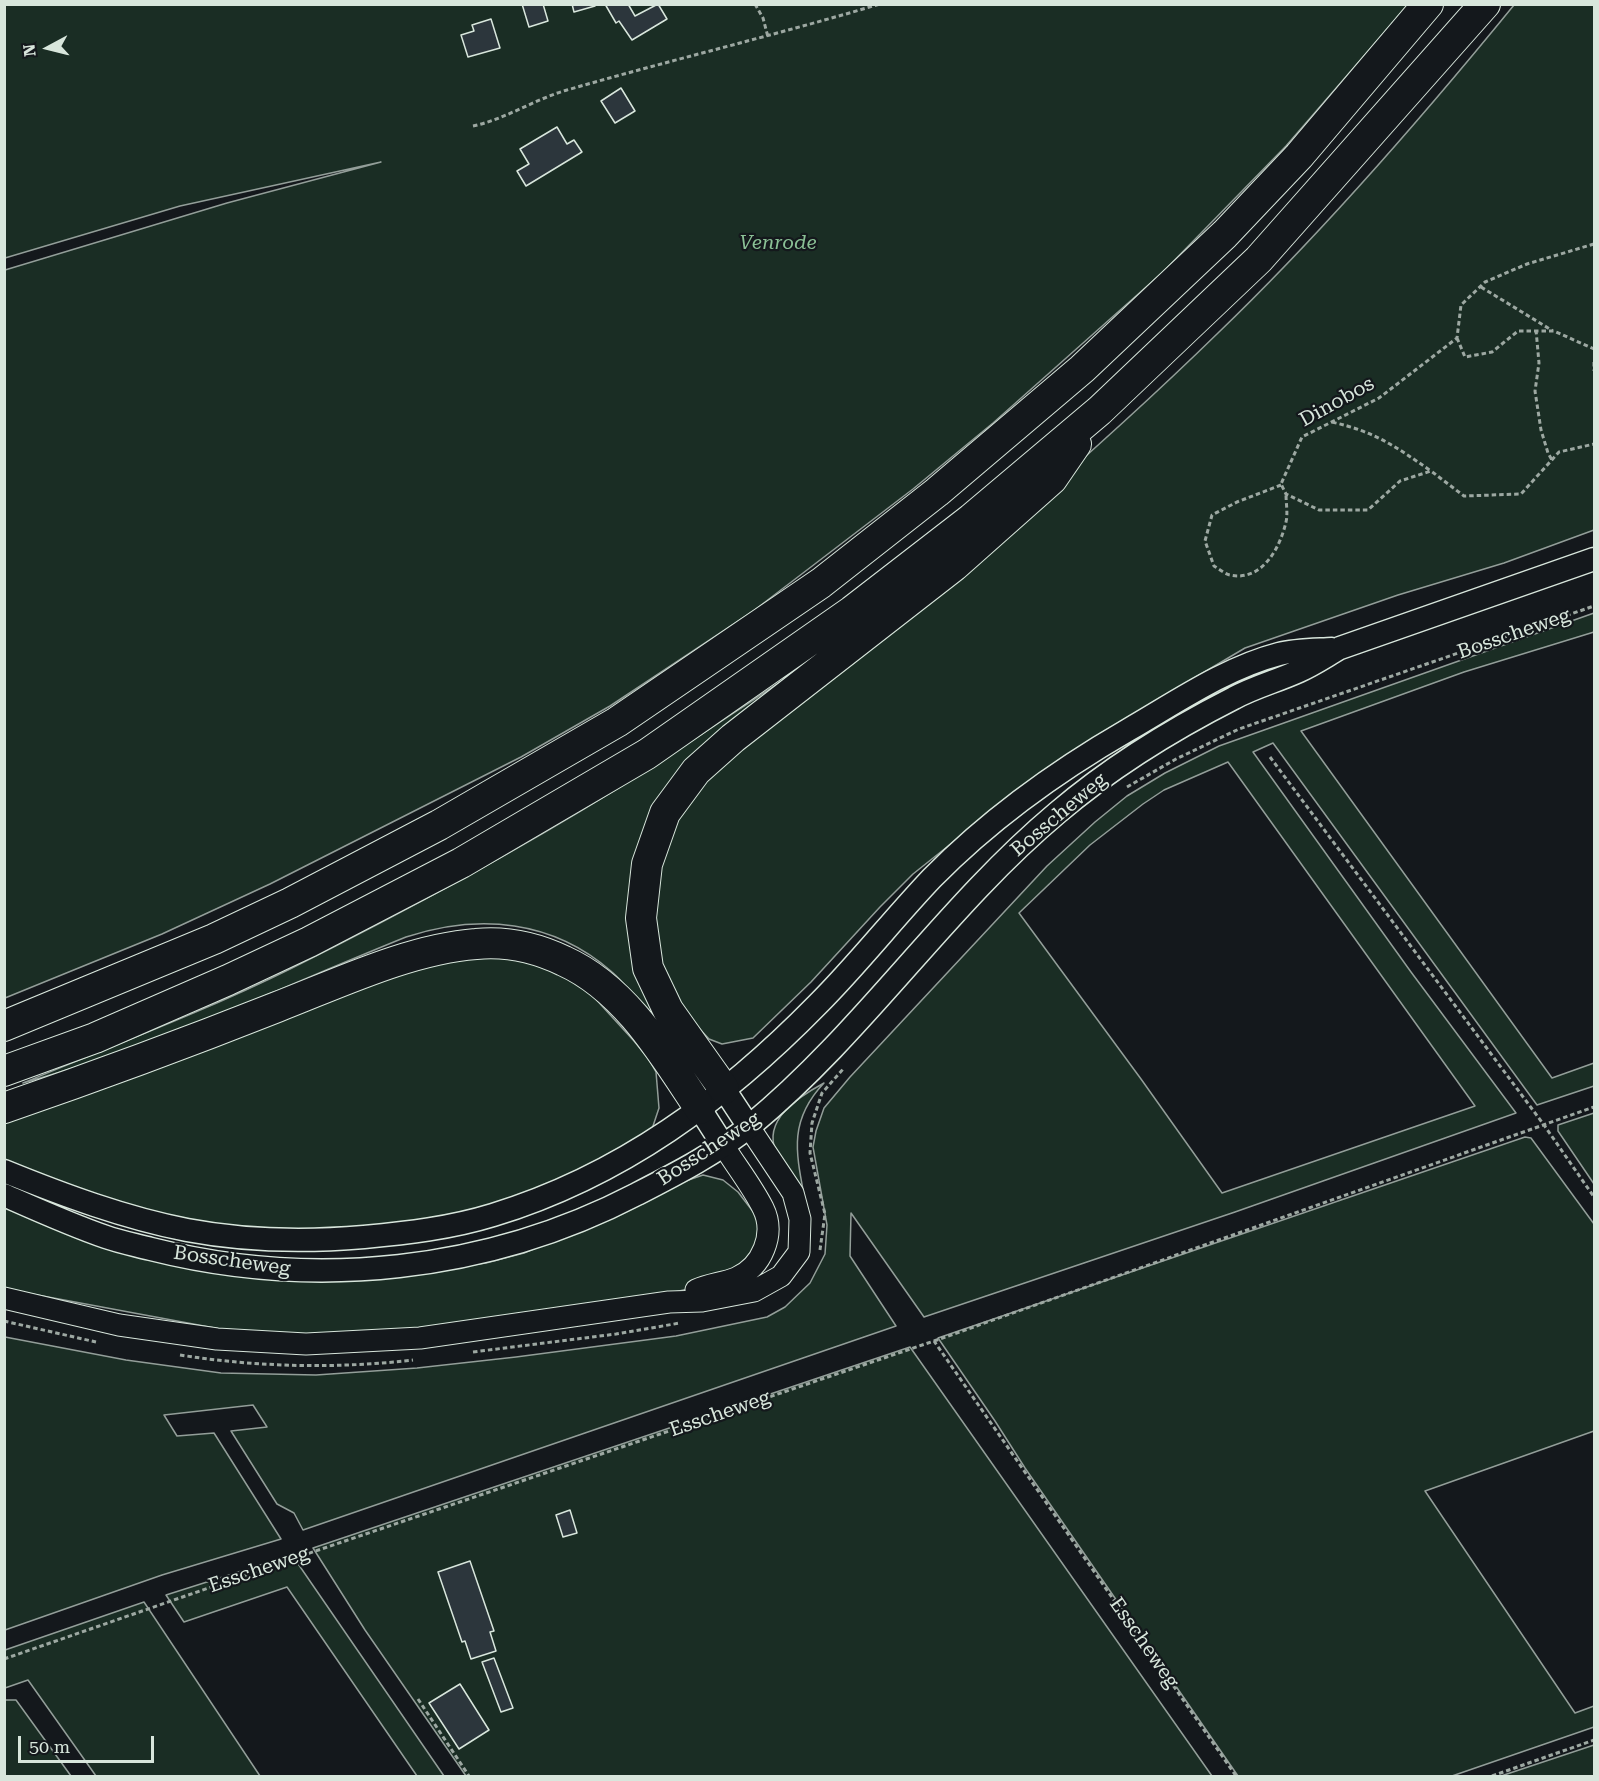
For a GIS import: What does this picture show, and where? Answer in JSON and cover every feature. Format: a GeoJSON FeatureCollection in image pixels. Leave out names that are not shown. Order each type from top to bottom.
{"type":"FeatureCollection","features":[{"type":"Feature","properties":{"kind":"highway"},"geometry":{"type":"LineString","coordinates":[[4,1026],[214,939],[290,903],[439,825],[617,723],[821,583],[937,492],[1082,369],[1225,234],[1299,156],[1428,4]]}},
{"type":"Feature","properties":{"kind":"highway"},"geometry":{"type":"LineString","coordinates":[[4,1071],[95,1038],[228,980],[309,942],[461,863],[647,754],[852,611],[971,519],[1099,411],[1259,259],[1485,4]]}},
{"type":"Feature","properties":{"kind":"highway"},"geometry":{"type":"LineString","coordinates":[[724,1089],[668,1010],[648,968],[641,918],[647,864],[665,813],[696,771],[733,738],[954,566],[1052,479],[1099,411]]}},
{"type":"Feature","properties":{"kind":"highway"},"geometry":{"type":"LineString","coordinates":[[4,1108],[121,1068],[365,973],[418,955],[477,943],[526,947],[565,961],[604,985],[647,1032],[700,1109]]}},
{"type":"Feature","properties":{"kind":"main road","name":"Bosscheweg"},"geometry":{"type":"LineString","coordinates":[[4,1195],[108,1238],[184,1257],[255,1268],[327,1271],[381,1269],[474,1255],[554,1231],[616,1205],[676,1174],[748,1127],[846,1035],[955,911],[1015,850],[1059,811],[1117,766],[1165,736],[1238,696],[1303,670],[1340,648],[1594,559]]}},
{"type":"Feature","properties":{"kind":"main road","name":"Bosscheweg"},"geometry":{"type":"LineString","coordinates":[[4,1171],[83,1201],[187,1230],[258,1239],[325,1240],[415,1232],[490,1216],[549,1196],[600,1173],[657,1140],[700,1109],[771,1049],[819,1003],[933,877],[983,832],[1088,753],[1229,672],[1280,654],[1340,648]]}},
{"type":"Feature","properties":{"kind":"main road"},"geometry":{"type":"LineString","coordinates":[[724,1089],[748,1127]]}},
{"type":"Feature","properties":{"kind":"main road"},"geometry":{"type":"LineString","coordinates":[[700,1109],[723,1145]]}},
{"type":"Feature","properties":{"kind":"street"},"geometry":{"type":"LineString","coordinates":[[4,1298],[119,1325],[216,1339],[306,1344],[420,1338],[669,1302],[702,1301],[754,1291],[781,1276],[799,1252],[800,1219],[793,1194],[748,1127]]}},
{"type":"Feature","properties":{"kind":"street"},"geometry":{"type":"LineString","coordinates":[[669,1302],[700,1288],[736,1278],[753,1268],[763,1252],[768,1230],[764,1209],[723,1145]]}},
{"type":"Feature","properties":{"kind":"path"},"geometry":{"type":"LineString","coordinates":[[755,4],[764,18],[768,37]]}},
{"type":"Feature","properties":{"kind":"path"},"geometry":{"type":"LineString","coordinates":[[473,126],[556,93],[768,37],[880,4]]}},
{"type":"Feature","properties":{"kind":"path"},"geometry":{"type":"LineString","coordinates":[[1554,331],[1518,331],[1492,352],[1465,357],[1457,338],[1461,305],[1485,282],[1527,264],[1594,244]]}},
{"type":"Feature","properties":{"kind":"path"},"geometry":{"type":"LineString","coordinates":[[1480,286],[1554,331],[1594,349]]}},
{"type":"Feature","properties":{"kind":"path"},"geometry":{"type":"LineString","coordinates":[[1536,330],[1539,363],[1535,391],[1541,430],[1552,460]]}},
{"type":"Feature","properties":{"kind":"path","name":"Dinobos"},"geometry":{"type":"LineString","coordinates":[[1281,484],[1302,437],[1379,398],[1457,338]]}},
{"type":"Feature","properties":{"kind":"path"},"geometry":{"type":"LineString","coordinates":[[1594,362],[1594,371]]}},
{"type":"Feature","properties":{"kind":"path"},"geometry":{"type":"LineString","coordinates":[[1332,422],[1357,428],[1387,441],[1464,496],[1521,494],[1559,452],[1594,444]]}},
{"type":"Feature","properties":{"kind":"path"},"geometry":{"type":"LineString","coordinates":[[1286,494],[1319,510],[1368,510],[1400,481],[1431,471]]}},
{"type":"Feature","properties":{"kind":"path"},"geometry":{"type":"LineString","coordinates":[[1281,484],[1286,494],[1286,520],[1279,546],[1265,565],[1251,575],[1230,576],[1214,566],[1205,541],[1212,515],[1281,484]]}},
{"type":"Feature","properties":{"kind":"path","name":"Bosscheweg"},"geometry":{"type":"LineString","coordinates":[[1124,789],[1176,759],[1239,729],[1594,606]]}},
{"type":"Feature","properties":{"kind":"path"},"geometry":{"type":"LineString","coordinates":[[1270,758],[1544,1125],[1594,1197]]}},
{"type":"Feature","properties":{"kind":"path"},"geometry":{"type":"LineString","coordinates":[[810,1153],[812,1123],[822,1093],[845,1067]]}},
{"type":"Feature","properties":{"kind":"path"},"geometry":{"type":"LineString","coordinates":[[934,1341],[1594,1107]]}},
{"type":"Feature","properties":{"kind":"path","name":"Esscheweg"},"geometry":{"type":"LineString","coordinates":[[4,1659],[934,1341],[1236,1776]]}},
{"type":"Feature","properties":{"kind":"path"},"geometry":{"type":"LineString","coordinates":[[418,1699],[469,1776]]}},
{"type":"Feature","properties":{"kind":"path"},"geometry":{"type":"LineString","coordinates":[[1492,1776],[1594,1740]]}},
{"type":"Feature","properties":{"kind":"green space","name":"Venrode"},"geometry":{"type":"Polygon","coordinates":[[[4,5],[1408,5],[1286,146],[1163,272],[993,423],[913,489],[752,612],[610,706],[521,757],[270,884],[162,934],[5,998],[5,270],[227,203],[381,162],[180,206],[5,258],[4,5]]]}},
{"type":"Feature","properties":{"kind":"green space"},"geometry":{"type":"Polygon","coordinates":[[[1514,5],[1594,5],[1594,530],[1504,563],[1398,595],[1245,648],[1120,722],[1006,800],[913,874],[811,982],[753,1038],[722,1044],[709,1039],[685,1013],[665,973],[658,952],[655,930],[656,887],[665,842],[700,783],[1028,507],[1218,333],[1296,255],[1371,174],[1514,5]]]}},
{"type":"Feature","properties":{"kind":"green space"},"geometry":{"type":"Polygon","coordinates":[[[1594,613],[1594,632],[1464,672],[1301,731],[1552,1078],[1594,1063],[1594,1086],[1537,1105],[1273,743],[1253,752],[1411,972],[1516,1113],[1235,1212],[924,1317],[851,1213],[850,1256],[896,1326],[303,1530],[294,1513],[277,1504],[231,1431],[267,1427],[253,1405],[164,1415],[177,1436],[214,1433],[281,1539],[162,1575],[5,1630],[5,1337],[126,1360],[221,1373],[316,1375],[417,1368],[516,1357],[676,1336],[767,1317],[785,1307],[810,1283],[825,1254],[827,1225],[813,1147],[824,1108],[850,1077],[1047,866],[1095,822],[1127,796],[1165,773],[1219,746],[1594,613]],[[1228,762],[1164,790],[1143,804],[1090,845],[1019,913],[1222,1193],[1475,1106],[1228,762]]]}},
{"type":"Feature","properties":{"kind":"green space"},"geometry":{"type":"Polygon","coordinates":[[[797,671],[645,837],[660,1020],[646,1010],[612,972],[565,941],[514,926],[461,925],[433,929],[406,937],[169,1034],[23,1083],[257,985],[413,905],[495,861],[615,790],[797,671]]]}},
{"type":"Feature","properties":{"kind":"green space"},"geometry":{"type":"Polygon","coordinates":[[[463,946],[548,964],[592,995],[634,1041],[656,1072],[659,1108],[652,1129],[592,1165],[534,1191],[479,1210],[362,1231],[279,1233],[141,1213],[5,1161],[4,1111],[463,946]]]}},
{"type":"Feature","properties":{"kind":"green space"},"geometry":{"type":"Polygon","coordinates":[[[824,1083],[812,1097],[800,1124],[798,1152],[805,1200],[776,1152],[773,1140],[774,1129],[786,1110],[804,1095],[824,1083]]]}},
{"type":"Feature","properties":{"kind":"green space"},"geometry":{"type":"Polygon","coordinates":[[[1594,1113],[1594,1184],[1558,1131],[1558,1125],[1594,1113]]]}},
{"type":"Feature","properties":{"kind":"green space"},"geometry":{"type":"Polygon","coordinates":[[[1525,1137],[1531,1138],[1594,1224],[1594,1431],[1425,1491],[1575,1713],[1594,1706],[1594,1727],[1452,1776],[1238,1776],[938,1338],[1525,1137]]]}},
{"type":"Feature","properties":{"kind":"green space"},"geometry":{"type":"Polygon","coordinates":[[[703,1175],[723,1180],[738,1192],[761,1222],[752,1261],[705,1285],[662,1295],[408,1330],[301,1334],[220,1329],[5,1289],[4,1203],[73,1232],[386,1277],[486,1263],[524,1253],[635,1207],[674,1185],[703,1175]]]}},
{"type":"Feature","properties":{"kind":"green space"},"geometry":{"type":"Polygon","coordinates":[[[910,1347],[1212,1776],[466,1776],[365,1630],[313,1548],[910,1347]]]}},
{"type":"Feature","properties":{"kind":"green space"},"geometry":{"type":"Polygon","coordinates":[[[292,1555],[444,1776],[417,1776],[287,1587],[184,1622],[166,1595],[292,1555]]]}},
{"type":"Feature","properties":{"kind":"green space"},"geometry":{"type":"Polygon","coordinates":[[[144,1602],[260,1776],[96,1776],[28,1680],[5,1688],[5,1650],[144,1602]]]}},
{"type":"Feature","properties":{"kind":"green space"},"geometry":{"type":"Polygon","coordinates":[[[5,1700],[16,1700],[71,1776],[5,1776],[5,1700]]]}},
{"type":"Feature","properties":{"kind":"green space"},"geometry":{"type":"Polygon","coordinates":[[[1594,1745],[1594,1776],[1501,1776],[1594,1745]]]}},
{"type":"Feature","properties":{"kind":"building"},"geometry":{"type":"Polygon","coordinates":[[[522,4],[543,4],[548,21],[529,27],[522,4]]]}},
{"type":"Feature","properties":{"kind":"building"},"geometry":{"type":"Polygon","coordinates":[[[572,4],[595,4],[595,6],[574,12],[572,4]]]}},
{"type":"Feature","properties":{"kind":"building"},"geometry":{"type":"Polygon","coordinates":[[[605,4],[628,4],[635,16],[658,4],[667,19],[632,40],[619,21],[616,23],[605,4]]]}},
{"type":"Feature","properties":{"kind":"building"},"geometry":{"type":"Polygon","coordinates":[[[491,19],[500,48],[468,57],[461,35],[474,31],[472,25],[491,19]]]}},
{"type":"Feature","properties":{"kind":"building"},"geometry":{"type":"Polygon","coordinates":[[[621,88],[635,111],[615,123],[601,101],[621,88]]]}},
{"type":"Feature","properties":{"kind":"building"},"geometry":{"type":"Polygon","coordinates":[[[557,127],[567,144],[574,140],[582,152],[526,186],[517,171],[529,164],[520,149],[557,127]]]}},
{"type":"Feature","properties":{"kind":"building"},"geometry":{"type":"Polygon","coordinates":[[[570,1510],[577,1533],[563,1537],[556,1515],[570,1510]]]}},
{"type":"Feature","properties":{"kind":"building"},"geometry":{"type":"Polygon","coordinates":[[[470,1561],[494,1631],[490,1632],[496,1651],[471,1659],[465,1641],[462,1642],[438,1572],[470,1561]]]}},
{"type":"Feature","properties":{"kind":"building"},"geometry":{"type":"Polygon","coordinates":[[[494,1658],[513,1708],[501,1712],[482,1662],[494,1658]]]}},
{"type":"Feature","properties":{"kind":"building"},"geometry":{"type":"Polygon","coordinates":[[[460,1684],[489,1730],[459,1749],[429,1703],[460,1684]]]}}]}
